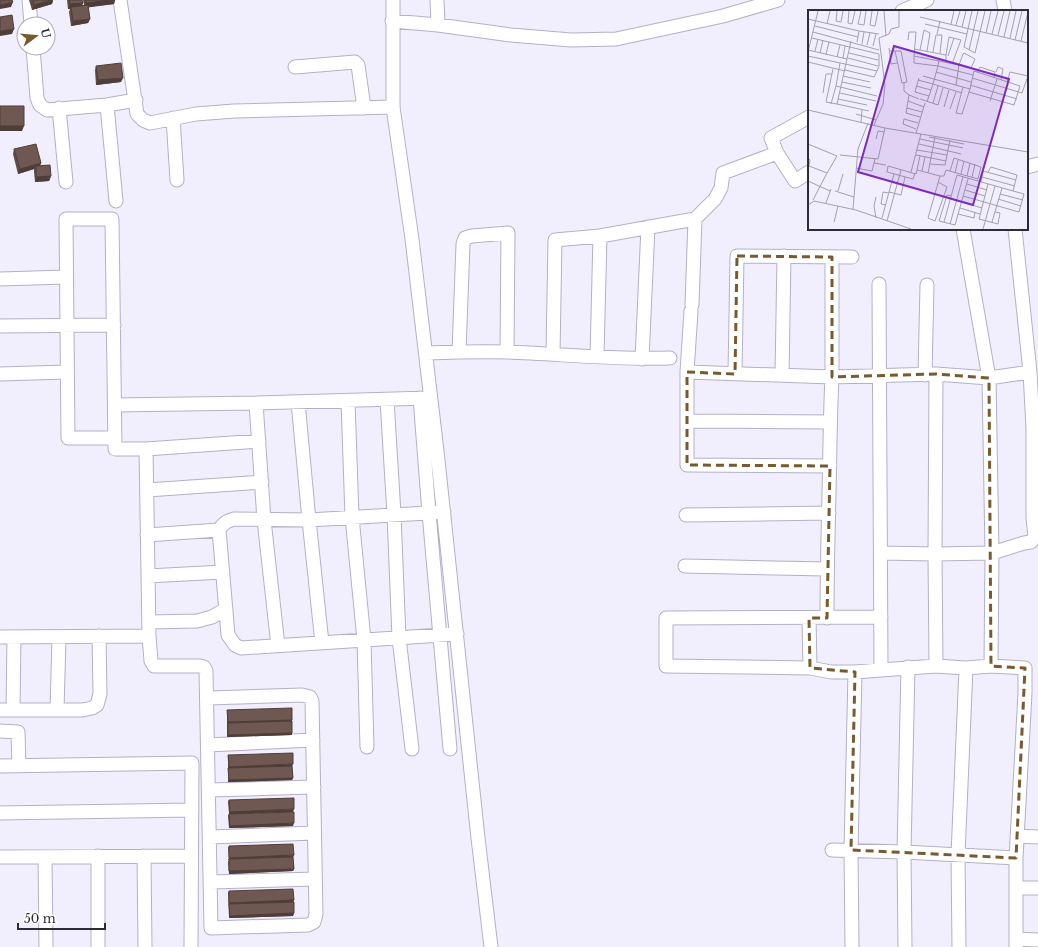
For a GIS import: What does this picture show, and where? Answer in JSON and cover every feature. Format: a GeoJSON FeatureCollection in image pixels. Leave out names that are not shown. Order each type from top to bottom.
{"type":"FeatureCollection","features":[{"type":"Feature","properties":{"kind":"street"},"geometry":{"type":"LineString","coordinates":[[29,0],[30,16]]}},
{"type":"Feature","properties":{"kind":"street"},"geometry":{"type":"LineString","coordinates":[[120,0],[137,114],[143,120],[150,122],[196,114],[234,111],[393,107]]}},
{"type":"Feature","properties":{"kind":"street"},"geometry":{"type":"LineString","coordinates":[[393,0],[393,107],[412,239],[426,353],[429,512],[450,749]]}},
{"type":"Feature","properties":{"kind":"street"},"geometry":{"type":"LineString","coordinates":[[437,0],[438,25]]}},
{"type":"Feature","properties":{"kind":"street"},"geometry":{"type":"LineString","coordinates":[[392,22],[438,25],[511,35],[571,40],[616,39],[723,16],[778,0]]}},
{"type":"Feature","properties":{"kind":"street"},"geometry":{"type":"LineString","coordinates":[[904,10],[927,0]]}},
{"type":"Feature","properties":{"kind":"street"},"geometry":{"type":"LineString","coordinates":[[1003,0],[1005,10]]}},
{"type":"Feature","properties":{"kind":"street"},"geometry":{"type":"LineString","coordinates":[[34,56],[37,98],[40,105],[47,110],[107,105],[136,100]]}},
{"type":"Feature","properties":{"kind":"street"},"geometry":{"type":"LineString","coordinates":[[295,67],[355,62],[358,65],[364,108]]}},
{"type":"Feature","properties":{"kind":"street"},"geometry":{"type":"LineString","coordinates":[[107,105],[116,201]]}},
{"type":"Feature","properties":{"kind":"street"},"geometry":{"type":"LineString","coordinates":[[59,108],[66,182]]}},
{"type":"Feature","properties":{"kind":"street"},"geometry":{"type":"LineString","coordinates":[[174,118],[177,180]]}},
{"type":"Feature","properties":{"kind":"street"},"geometry":{"type":"LineString","coordinates":[[808,118],[772,138],[777,153],[795,180],[808,173]]}},
{"type":"Feature","properties":{"kind":"street"},"geometry":{"type":"LineString","coordinates":[[553,354],[555,240],[600,236],[695,219],[715,199],[721,188],[723,173],[777,153]]}},
{"type":"Feature","properties":{"kind":"street"},"geometry":{"type":"LineString","coordinates":[[1028,167],[1038,164]]}},
{"type":"Feature","properties":{"kind":"street"},"geometry":{"type":"LineString","coordinates":[[115,438],[68,438],[66,219],[112,219],[114,325],[115,405],[115,438],[115,450],[259,441]]}},
{"type":"Feature","properties":{"kind":"street"},"geometry":{"type":"LineString","coordinates":[[695,219],[687,372],[688,465],[830,466]]}},
{"type":"Feature","properties":{"kind":"street"},"geometry":{"type":"LineString","coordinates":[[642,359],[648,227]]}},
{"type":"Feature","properties":{"kind":"street"},"geometry":{"type":"LineString","coordinates":[[963,230],[988,378],[992,553],[991,666]]}},
{"type":"Feature","properties":{"kind":"street"},"geometry":{"type":"LineString","coordinates":[[881,553],[992,553],[1031,542],[1036,536],[1033,518],[1036,428],[1015,230]]}},
{"type":"Feature","properties":{"kind":"street"},"geometry":{"type":"LineString","coordinates":[[459,352],[463,244],[465,238],[508,233],[507,352]]}},
{"type":"Feature","properties":{"kind":"street"},"geometry":{"type":"LineString","coordinates":[[597,356],[600,236]]}},
{"type":"Feature","properties":{"kind":"street"},"geometry":{"type":"LineString","coordinates":[[735,374],[737,256],[852,257]]}},
{"type":"Feature","properties":{"kind":"street"},"geometry":{"type":"LineString","coordinates":[[782,375],[784,256]]}},
{"type":"Feature","properties":{"kind":"street"},"geometry":{"type":"LineString","coordinates":[[827,618],[832,377],[832,257]]}},
{"type":"Feature","properties":{"kind":"street"},"geometry":{"type":"LineString","coordinates":[[0,279],[66,277]]}},
{"type":"Feature","properties":{"kind":"street"},"geometry":{"type":"LineString","coordinates":[[879,284],[882,670]]}},
{"type":"Feature","properties":{"kind":"street"},"geometry":{"type":"LineString","coordinates":[[927,285],[935,554],[936,666]]}},
{"type":"Feature","properties":{"kind":"street"},"geometry":{"type":"LineString","coordinates":[[0,326],[114,325]]}},
{"type":"Feature","properties":{"kind":"street"},"geometry":{"type":"LineString","coordinates":[[426,353],[507,352],[642,359],[670,358]]}},
{"type":"Feature","properties":{"kind":"street"},"geometry":{"type":"LineString","coordinates":[[0,374],[68,372]]}},
{"type":"Feature","properties":{"kind":"street"},"geometry":{"type":"LineString","coordinates":[[687,372],[832,377],[930,375],[988,378],[1030,372]]}},
{"type":"Feature","properties":{"kind":"street"},"geometry":{"type":"LineString","coordinates":[[115,405],[348,401],[426,398]]}},
{"type":"Feature","properties":{"kind":"street"},"geometry":{"type":"LineString","coordinates":[[426,398],[444,512],[491,947]]}},
{"type":"Feature","properties":{"kind":"street"},"geometry":{"type":"LineString","coordinates":[[387,400],[394,514],[399,638],[412,749]]}},
{"type":"Feature","properties":{"kind":"street"},"geometry":{"type":"LineString","coordinates":[[348,401],[352,517],[364,640],[367,747]]}},
{"type":"Feature","properties":{"kind":"street"},"geometry":{"type":"LineString","coordinates":[[298,402],[322,643]]}},
{"type":"Feature","properties":{"kind":"street"},"geometry":{"type":"LineString","coordinates":[[256,403],[264,520],[278,646]]}},
{"type":"Feature","properties":{"kind":"street"},"geometry":{"type":"LineString","coordinates":[[688,421],[830,422]]}},
{"type":"Feature","properties":{"kind":"street"},"geometry":{"type":"LineString","coordinates":[[146,449],[150,661],[154,666],[200,666],[204,667],[207,675],[211,928],[308,925],[314,922],[316,914],[312,701],[310,697],[302,695],[208,698]]}},
{"type":"Feature","properties":{"kind":"street"},"geometry":{"type":"LineString","coordinates":[[147,490],[262,482]]}},
{"type":"Feature","properties":{"kind":"street"},"geometry":{"type":"LineString","coordinates":[[444,512],[309,520],[234,519],[227,521],[219,530],[228,635],[235,645],[241,648],[457,634]]}},
{"type":"Feature","properties":{"kind":"street"},"geometry":{"type":"LineString","coordinates":[[686,515],[829,513]]}},
{"type":"Feature","properties":{"kind":"street"},"geometry":{"type":"LineString","coordinates":[[147,535],[219,530]]}},
{"type":"Feature","properties":{"kind":"street"},"geometry":{"type":"LineString","coordinates":[[685,566],[827,569]]}},
{"type":"Feature","properties":{"kind":"street"},"geometry":{"type":"LineString","coordinates":[[148,576],[223,572]]}},
{"type":"Feature","properties":{"kind":"street"},"geometry":{"type":"LineString","coordinates":[[149,622],[197,621],[212,617],[226,609]]}},
{"type":"Feature","properties":{"kind":"street"},"geometry":{"type":"LineString","coordinates":[[881,617],[666,618],[666,666],[810,668],[831,672],[855,672],[936,666],[966,668],[991,666],[1025,668],[1031,693],[1017,836],[1016,943],[1038,940]]}},
{"type":"Feature","properties":{"kind":"street"},"geometry":{"type":"LineString","coordinates":[[810,618],[810,668]]}},
{"type":"Feature","properties":{"kind":"street"},"geometry":{"type":"LineString","coordinates":[[14,637],[7,710],[82,710],[98,705],[100,694],[99,636]]}},
{"type":"Feature","properties":{"kind":"street"},"geometry":{"type":"LineString","coordinates":[[0,637],[149,636]]}},
{"type":"Feature","properties":{"kind":"street"},"geometry":{"type":"LineString","coordinates":[[57,710],[59,637]]}},
{"type":"Feature","properties":{"kind":"street"},"geometry":{"type":"LineString","coordinates":[[905,947],[904,852],[908,667]]}},
{"type":"Feature","properties":{"kind":"street"},"geometry":{"type":"LineString","coordinates":[[959,947],[958,855],[966,668]]}},
{"type":"Feature","properties":{"kind":"street"},"geometry":{"type":"LineString","coordinates":[[852,947],[851,850],[855,672]]}},
{"type":"Feature","properties":{"kind":"street"},"geometry":{"type":"LineString","coordinates":[[0,731],[18,732],[19,766]]}},
{"type":"Feature","properties":{"kind":"street"},"geometry":{"type":"LineString","coordinates":[[208,745],[313,740]]}},
{"type":"Feature","properties":{"kind":"street"},"geometry":{"type":"LineString","coordinates":[[0,766],[192,764],[191,947]]}},
{"type":"Feature","properties":{"kind":"street"},"geometry":{"type":"LineString","coordinates":[[209,790],[314,787]]}},
{"type":"Feature","properties":{"kind":"street"},"geometry":{"type":"LineString","coordinates":[[0,813],[192,810]]}},
{"type":"Feature","properties":{"kind":"street"},"geometry":{"type":"LineString","coordinates":[[210,837],[314,833]]}},
{"type":"Feature","properties":{"kind":"street"},"geometry":{"type":"LineString","coordinates":[[1017,836],[1038,837]]}},
{"type":"Feature","properties":{"kind":"street"},"geometry":{"type":"LineString","coordinates":[[832,850],[1016,858]]}},
{"type":"Feature","properties":{"kind":"street"},"geometry":{"type":"LineString","coordinates":[[98,856],[98,947]]}},
{"type":"Feature","properties":{"kind":"street"},"geometry":{"type":"LineString","coordinates":[[144,856],[144,947]]}},
{"type":"Feature","properties":{"kind":"street"},"geometry":{"type":"LineString","coordinates":[[0,857],[191,856]]}},
{"type":"Feature","properties":{"kind":"street"},"geometry":{"type":"LineString","coordinates":[[45,857],[46,947]]}},
{"type":"Feature","properties":{"kind":"street"},"geometry":{"type":"LineString","coordinates":[[211,882],[315,879]]}},
{"type":"Feature","properties":{"kind":"street"},"geometry":{"type":"LineString","coordinates":[[1016,888],[1038,888]]}},
{"type":"Feature","properties":{"kind":"highlighted area"},"geometry":{"type":"Polygon","coordinates":[[[737,256],[832,257],[832,377],[936,374],[989,378],[991,666],[1025,668],[1016,858],[851,850],[855,672],[810,668],[809,618],[827,618],[830,466],[687,465],[687,372],[735,374],[737,256]]]}},
{"type":"Feature","properties":{"kind":"building"},"geometry":{"type":"Polygon","coordinates":[[[0,0],[12,0],[13,2],[0,5],[0,0]]]}},
{"type":"Feature","properties":{"kind":"building"},"geometry":{"type":"Polygon","coordinates":[[[33,0],[52,0],[34,5],[33,0]]]}},
{"type":"Feature","properties":{"kind":"building"},"geometry":{"type":"Polygon","coordinates":[[[69,0],[82,0],[83,3],[70,4],[69,0]]]}},
{"type":"Feature","properties":{"kind":"building"},"geometry":{"type":"Polygon","coordinates":[[[86,0],[112,0],[86,3],[86,0]]]}},
{"type":"Feature","properties":{"kind":"building"},"geometry":{"type":"Polygon","coordinates":[[[88,5],[90,19],[73,21],[71,7],[88,5]]]}},
{"type":"Feature","properties":{"kind":"building"},"geometry":{"type":"Polygon","coordinates":[[[12,15],[14,29],[0,31],[0,17],[12,15]]]}},
{"type":"Feature","properties":{"kind":"building"},"geometry":{"type":"Polygon","coordinates":[[[121,63],[123,78],[98,80],[96,66],[121,63]]]}},
{"type":"Feature","properties":{"kind":"building"},"geometry":{"type":"Polygon","coordinates":[[[0,106],[24,106],[24,126],[0,126],[0,106]]]}},
{"type":"Feature","properties":{"kind":"building"},"geometry":{"type":"Polygon","coordinates":[[[36,144],[41,163],[20,169],[14,149],[36,144]]]}},
{"type":"Feature","properties":{"kind":"building"},"geometry":{"type":"Polygon","coordinates":[[[50,165],[51,176],[36,177],[36,166],[50,165]]]}},
{"type":"Feature","properties":{"kind":"building"},"geometry":{"type":"Polygon","coordinates":[[[292,708],[292,720],[228,722],[227,710],[292,708]]]}},
{"type":"Feature","properties":{"kind":"building"},"geometry":{"type":"Polygon","coordinates":[[[292,721],[292,733],[228,735],[228,723],[292,721]]]}},
{"type":"Feature","properties":{"kind":"building"},"geometry":{"type":"Polygon","coordinates":[[[293,753],[293,764],[229,767],[228,755],[293,753]]]}},
{"type":"Feature","properties":{"kind":"building"},"geometry":{"type":"Polygon","coordinates":[[[292,766],[293,778],[229,780],[228,768],[292,766]]]}},
{"type":"Feature","properties":{"kind":"building"},"geometry":{"type":"Polygon","coordinates":[[[294,798],[294,809],[230,812],[229,800],[294,798]]]}},
{"type":"Feature","properties":{"kind":"building"},"geometry":{"type":"Polygon","coordinates":[[[294,812],[294,823],[230,826],[229,814],[294,812]]]}},
{"type":"Feature","properties":{"kind":"building"},"geometry":{"type":"Polygon","coordinates":[[[293,844],[294,855],[229,858],[229,846],[293,844]]]}},
{"type":"Feature","properties":{"kind":"building"},"geometry":{"type":"Polygon","coordinates":[[[293,857],[294,869],[229,871],[229,859],[293,857]]]}},
{"type":"Feature","properties":{"kind":"building"},"geometry":{"type":"Polygon","coordinates":[[[293,889],[294,900],[229,903],[229,891],[293,889]]]}},
{"type":"Feature","properties":{"kind":"building"},"geometry":{"type":"Polygon","coordinates":[[[294,902],[294,913],[230,916],[229,904],[294,902]]]}}]}
